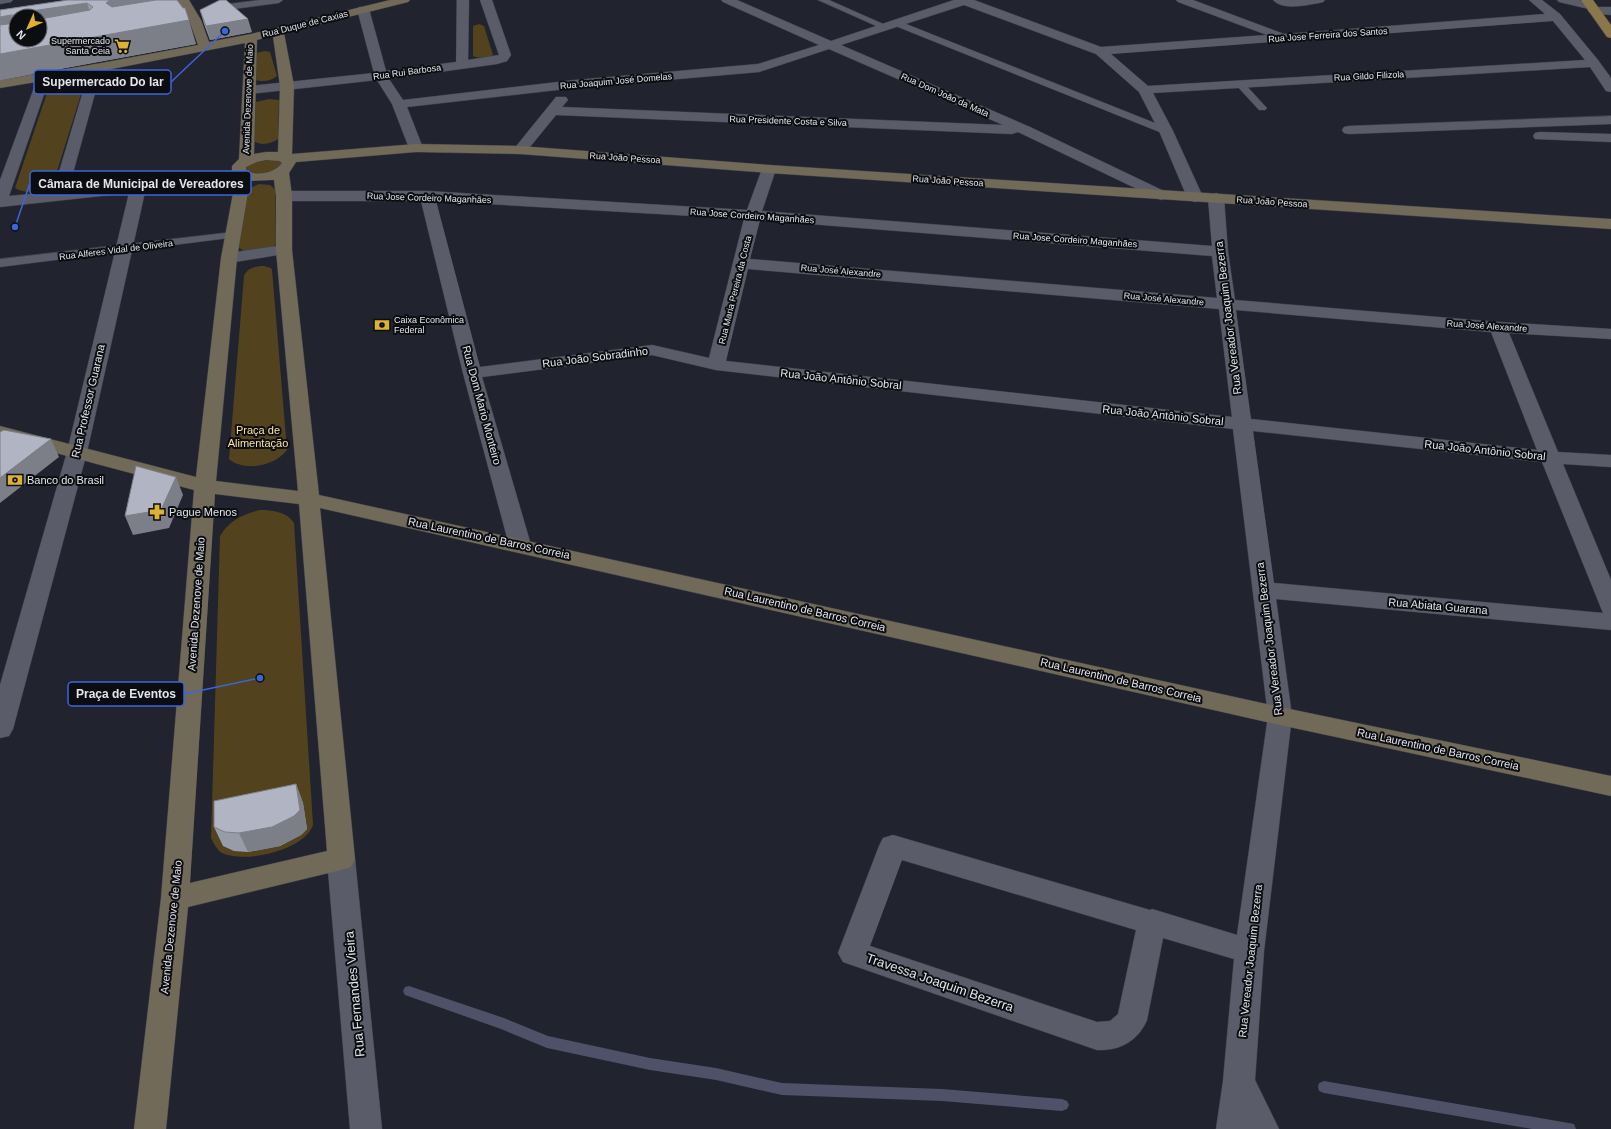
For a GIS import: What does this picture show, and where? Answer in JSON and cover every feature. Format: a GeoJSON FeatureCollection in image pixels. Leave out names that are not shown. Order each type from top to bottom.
{"type":"FeatureCollection","features":[{"type":"Feature","properties":{"kind":"main road"},"geometry":{"type":"LineString","coordinates":[[1591,6],[1611,34]]}},
{"type":"Feature","properties":{"kind":"street"},"geometry":{"type":"LineString","coordinates":[[0,1],[7,0]]}},
{"type":"Feature","properties":{"kind":"street"},"geometry":{"type":"LineString","coordinates":[[190,16],[206,10],[219,0]]}},
{"type":"Feature","properties":{"kind":"street","name":"Rua Duque de Caxias"},"geometry":{"type":"LineString","coordinates":[[0,84],[96,68],[251,38],[404,0]]}},
{"type":"Feature","properties":{"kind":"street"},"geometry":{"type":"LineString","coordinates":[[462,64],[463,0]]}},
{"type":"Feature","properties":{"kind":"street","name":"Rua Rui Barbosa"},"geometry":{"type":"LineString","coordinates":[[250,90],[381,76],[503,58],[505,55],[486,0]]}},
{"type":"Feature","properties":{"kind":"street","name":"Rua Dom João da Mata"},"geometry":{"type":"LineString","coordinates":[[727,0],[1025,130],[1161,195]]}},
{"type":"Feature","properties":{"kind":"street"},"geometry":{"type":"LineString","coordinates":[[963,0],[1100,51],[1145,90]]}},
{"type":"Feature","properties":{"kind":"street","name":"Rua Joaquim José Domelas"},"geometry":{"type":"LineString","coordinates":[[399,104],[575,84],[759,68],[963,0]]}},
{"type":"Feature","properties":{"kind":"street"},"geometry":{"type":"LineString","coordinates":[[1182,0],[1286,38]]}},
{"type":"Feature","properties":{"kind":"street"},"geometry":{"type":"LineString","coordinates":[[1283,2],[1319,0]]}},
{"type":"Feature","properties":{"kind":"street"},"geometry":{"type":"LineString","coordinates":[[1535,0],[1556,17],[1594,63],[1611,88]]}},
{"type":"Feature","properties":{"kind":"street"},"geometry":{"type":"LineString","coordinates":[[1563,0],[1611,11]]}},
{"type":"Feature","properties":{"kind":"street"},"geometry":{"type":"LineString","coordinates":[[181,1],[205,47]]}},
{"type":"Feature","properties":{"kind":"street"},"geometry":{"type":"LineString","coordinates":[[363,9],[381,76],[399,104],[416,148]]}},
{"type":"Feature","properties":{"kind":"street","name":"Rua Jose Ferreira dos Santos"},"geometry":{"type":"LineString","coordinates":[[1100,51],[1556,17]]}},
{"type":"Feature","properties":{"kind":"street"},"geometry":{"type":"LineString","coordinates":[[175,898],[341,858],[309,499],[284,250],[284,163],[287,86],[278,31]]}},
{"type":"Feature","properties":{"kind":"street","name":"Avenida Dezenove de Maio"},"geometry":{"type":"LineString","coordinates":[[150,1129],[175,898],[205,486],[229,258],[244,171],[250,90],[251,38]]}},
{"type":"Feature","properties":{"kind":"street","name":"Rua Gildo Filizola"},"geometry":{"type":"LineString","coordinates":[[1145,90],[1594,63]]}},
{"type":"Feature","properties":{"kind":"street"},"geometry":{"type":"LineString","coordinates":[[59,196],[96,68]]}},
{"type":"Feature","properties":{"kind":"street"},"geometry":{"type":"LineString","coordinates":[[44,77],[0,201],[138,188],[244,171],[266,156],[284,163]]}},
{"type":"Feature","properties":{"kind":"street"},"geometry":{"type":"LineString","coordinates":[[520,150],[575,84]]}},
{"type":"Feature","properties":{"kind":"street","name":"Rua Vereador Joaquim Bezerra"},"geometry":{"type":"LineString","coordinates":[[1145,90],[1166,131],[1206,198],[1220,252],[1241,424],[1280,716],[1249,951],[1239,1081],[1232,1129]]}},
{"type":"Feature","properties":{"kind":"street","name":"Rua Presidente Costa e Silva"},"geometry":{"type":"LineString","coordinates":[[552,111],[1025,130]]}},
{"type":"Feature","properties":{"kind":"street"},"geometry":{"type":"LineString","coordinates":[[1611,120],[1349,130],[1611,138]]}},
{"type":"Feature","properties":{"kind":"street","name":"Rua João Pessoa"},"geometry":{"type":"LineString","coordinates":[[284,163],[416,148],[520,150],[770,169],[1611,224]]}},
{"type":"Feature","properties":{"kind":"street"},"geometry":{"type":"LineString","coordinates":[[244,171],[263,177],[284,163]]}},
{"type":"Feature","properties":{"kind":"street","name":"Rua Maria Pereira da Costa"},"geometry":{"type":"LineString","coordinates":[[716,365],[753,215],[770,169]]}},
{"type":"Feature","properties":{"kind":"street","name":"Rua Professor Guarana"},"geometry":{"type":"LineString","coordinates":[[0,729],[77,452],[138,188]]}},
{"type":"Feature","properties":{"kind":"street","name":"Rua Jose Cordeiro Maganhães"},"geometry":{"type":"LineString","coordinates":[[284,196],[427,196],[753,215],[1220,252]]}},
{"type":"Feature","properties":{"kind":"street","name":"Rua Dom Mario Monteiro"},"geometry":{"type":"LineString","coordinates":[[427,196],[472,373],[520,544]]}},
{"type":"Feature","properties":{"kind":"street"},"geometry":{"type":"LineString","coordinates":[[229,258],[284,250]]}},
{"type":"Feature","properties":{"kind":"street","name":"Rua José Alexandre"},"geometry":{"type":"LineString","coordinates":[[741,263],[1498,327],[1611,334]]}},
{"type":"Feature","properties":{"kind":"street"},"geometry":{"type":"LineString","coordinates":[[1498,327],[1611,608]]}},
{"type":"Feature","properties":{"kind":"street","name":"Rua João Sobradinho"},"geometry":{"type":"LineString","coordinates":[[472,373],[652,350],[716,365]]}},
{"type":"Feature","properties":{"kind":"street","name":"Rua João Antônio Sobral"},"geometry":{"type":"LineString","coordinates":[[716,365],[1241,424],[1611,461]]}},
{"type":"Feature","properties":{"kind":"street","name":"Rua Laurentino de Barros Correia"},"geometry":{"type":"LineString","coordinates":[[0,432],[205,486],[309,499],[520,544],[1280,716],[1611,786]]}},
{"type":"Feature","properties":{"kind":"street","name":"Rua Abiata Guarana"},"geometry":{"type":"LineString","coordinates":[[1264,590],[1611,622]]}},
{"type":"Feature","properties":{"kind":"street","name":"Travessa Joaquim Bezerra"},"geometry":{"type":"LineString","coordinates":[[1152,921],[1132,1020],[1126,1028],[1107,1036],[1097,1036],[853,953],[893,846],[1152,921],[1249,951]]}},
{"type":"Feature","properties":{"kind":"street","name":"Rua Fernandes Vieira"},"geometry":{"type":"LineString","coordinates":[[341,858],[366,1129]]}},
{"type":"Feature","properties":{"kind":"street"},"geometry":{"type":"LineString","coordinates":[[1239,1081],[1263,1129]]}},
{"type":"Feature","properties":{"kind":"lane"},"geometry":{"type":"LineString","coordinates":[[206,10],[279,0]]}},
{"type":"Feature","properties":{"kind":"lane"},"geometry":{"type":"LineString","coordinates":[[822,0],[1166,131]]}},
{"type":"Feature","properties":{"kind":"lane"},"geometry":{"type":"LineString","coordinates":[[1240,84],[1262,108]]}},
{"type":"Feature","properties":{"kind":"lane","name":"Rua Alferes Vidal de Oliveira"},"geometry":{"type":"LineString","coordinates":[[0,263],[233,235]]}},
{"type":"Feature","properties":{"kind":"green space"},"geometry":{"type":"Polygon","coordinates":[[[479,24],[484,26],[493,55],[489,57],[481,58],[473,56],[473,26],[479,24]]]}},
{"type":"Feature","properties":{"kind":"green space"},"geometry":{"type":"Polygon","coordinates":[[[265,51],[270,52],[277,76],[267,81],[255,80],[256,53],[265,51]]]}},
{"type":"Feature","properties":{"kind":"green space"},"geometry":{"type":"Polygon","coordinates":[[[77,84],[82,85],[83,88],[53,184],[44,189],[29,192],[15,188],[48,90],[60,86],[77,84]]]}},
{"type":"Feature","properties":{"kind":"green space"},"geometry":{"type":"Polygon","coordinates":[[[269,99],[279,100],[278,139],[269,143],[259,144],[253,141],[256,102],[269,99]]]}},
{"type":"Feature","properties":{"kind":"green space"},"geometry":{"type":"Polygon","coordinates":[[[260,160],[276,160],[282,163],[282,166],[273,171],[260,174],[246,171],[245,167],[260,160]]]}},
{"type":"Feature","properties":{"kind":"green space"},"geometry":{"type":"Polygon","coordinates":[[[259,184],[270,185],[275,189],[276,244],[273,247],[244,251],[238,247],[246,190],[259,184]]]}},
{"type":"Feature","properties":{"kind":"green space","name":"Praça de Alimentação"},"geometry":{"type":"Polygon","coordinates":[[[264,266],[271,268],[272,270],[287,450],[282,456],[275,460],[251,466],[235,463],[229,459],[244,276],[247,271],[252,268],[264,266]]]}},
{"type":"Feature","properties":{"kind":"green space"},"geometry":{"type":"Polygon","coordinates":[[[260,510],[279,512],[288,516],[294,523],[313,825],[308,834],[287,848],[259,856],[245,857],[232,856],[222,853],[214,845],[211,838],[220,536],[232,522],[260,510]]]}},
{"type":"Feature","properties":{"kind":"building"},"geometry":{"type":"Polygon","coordinates":[[[68,0],[110,0],[106,3],[112,7],[156,0],[177,0],[183,8],[185,8],[189,20],[48,45],[48,18],[90,10],[93,7],[87,3],[48,9],[14,8],[68,0]]]}},
{"type":"Feature","properties":{"kind":"building"},"geometry":{"type":"Polygon","coordinates":[[[220,0],[226,0],[248,19],[206,26],[200,10],[220,0]]]}},
{"type":"Feature","properties":{"kind":"building"},"geometry":{"type":"Polygon","coordinates":[[[8,9],[8,16],[0,17],[0,10],[8,9]]]}},
{"type":"Feature","properties":{"kind":"building"},"geometry":{"type":"Polygon","coordinates":[[[8,24],[8,48],[33,48],[0,54],[0,25],[8,24]]]}},
{"type":"Feature","properties":{"kind":"building"},"geometry":{"type":"Polygon","coordinates":[[[4,430],[51,439],[0,478],[0,432],[4,430]]]}},
{"type":"Feature","properties":{"kind":"building"},"geometry":{"type":"Polygon","coordinates":[[[136,466],[176,477],[161,510],[125,516],[136,466]]]}},
{"type":"Feature","properties":{"kind":"building"},"geometry":{"type":"Polygon","coordinates":[[[296,784],[300,810],[294,816],[272,827],[239,833],[225,832],[214,827],[214,801],[296,784]]]}},
{"type":"Feature","properties":{"kind":"waterway"},"geometry":{"type":"LineString","coordinates":[[409,991],[504,1024],[547,1042],[650,1064],[716,1074],[782,1089],[942,1095],[1062,1105]]}},
{"type":"Feature","properties":{"kind":"waterway"},"geometry":{"type":"LineString","coordinates":[[1324,1087],[1569,1129]]}},
{"type":"Feature","properties":{"kind":"place","name":"Supermercado Do lar"},"geometry":{"type":"Point","coordinates":[225,31]}},
{"type":"Feature","properties":{"kind":"place","name":"Supermercado Santa Ceia"},"geometry":{"type":"Point","coordinates":[122,46]}},
{"type":"Feature","properties":{"kind":"place","name":"Câmara de Municipal de Vereadores"},"geometry":{"type":"Point","coordinates":[15,227]}},
{"type":"Feature","properties":{"kind":"place","name":"Caixa Econômica Federal"},"geometry":{"type":"Point","coordinates":[382,325]}},
{"type":"Feature","properties":{"kind":"place","name":"Banco do Brasil"},"geometry":{"type":"Point","coordinates":[15,480]}},
{"type":"Feature","properties":{"kind":"place","name":"Pague Menos"},"geometry":{"type":"Point","coordinates":[157,512]}},
{"type":"Feature","properties":{"kind":"place","name":"Praça de Eventos"},"geometry":{"type":"Point","coordinates":[260,678]}}]}
